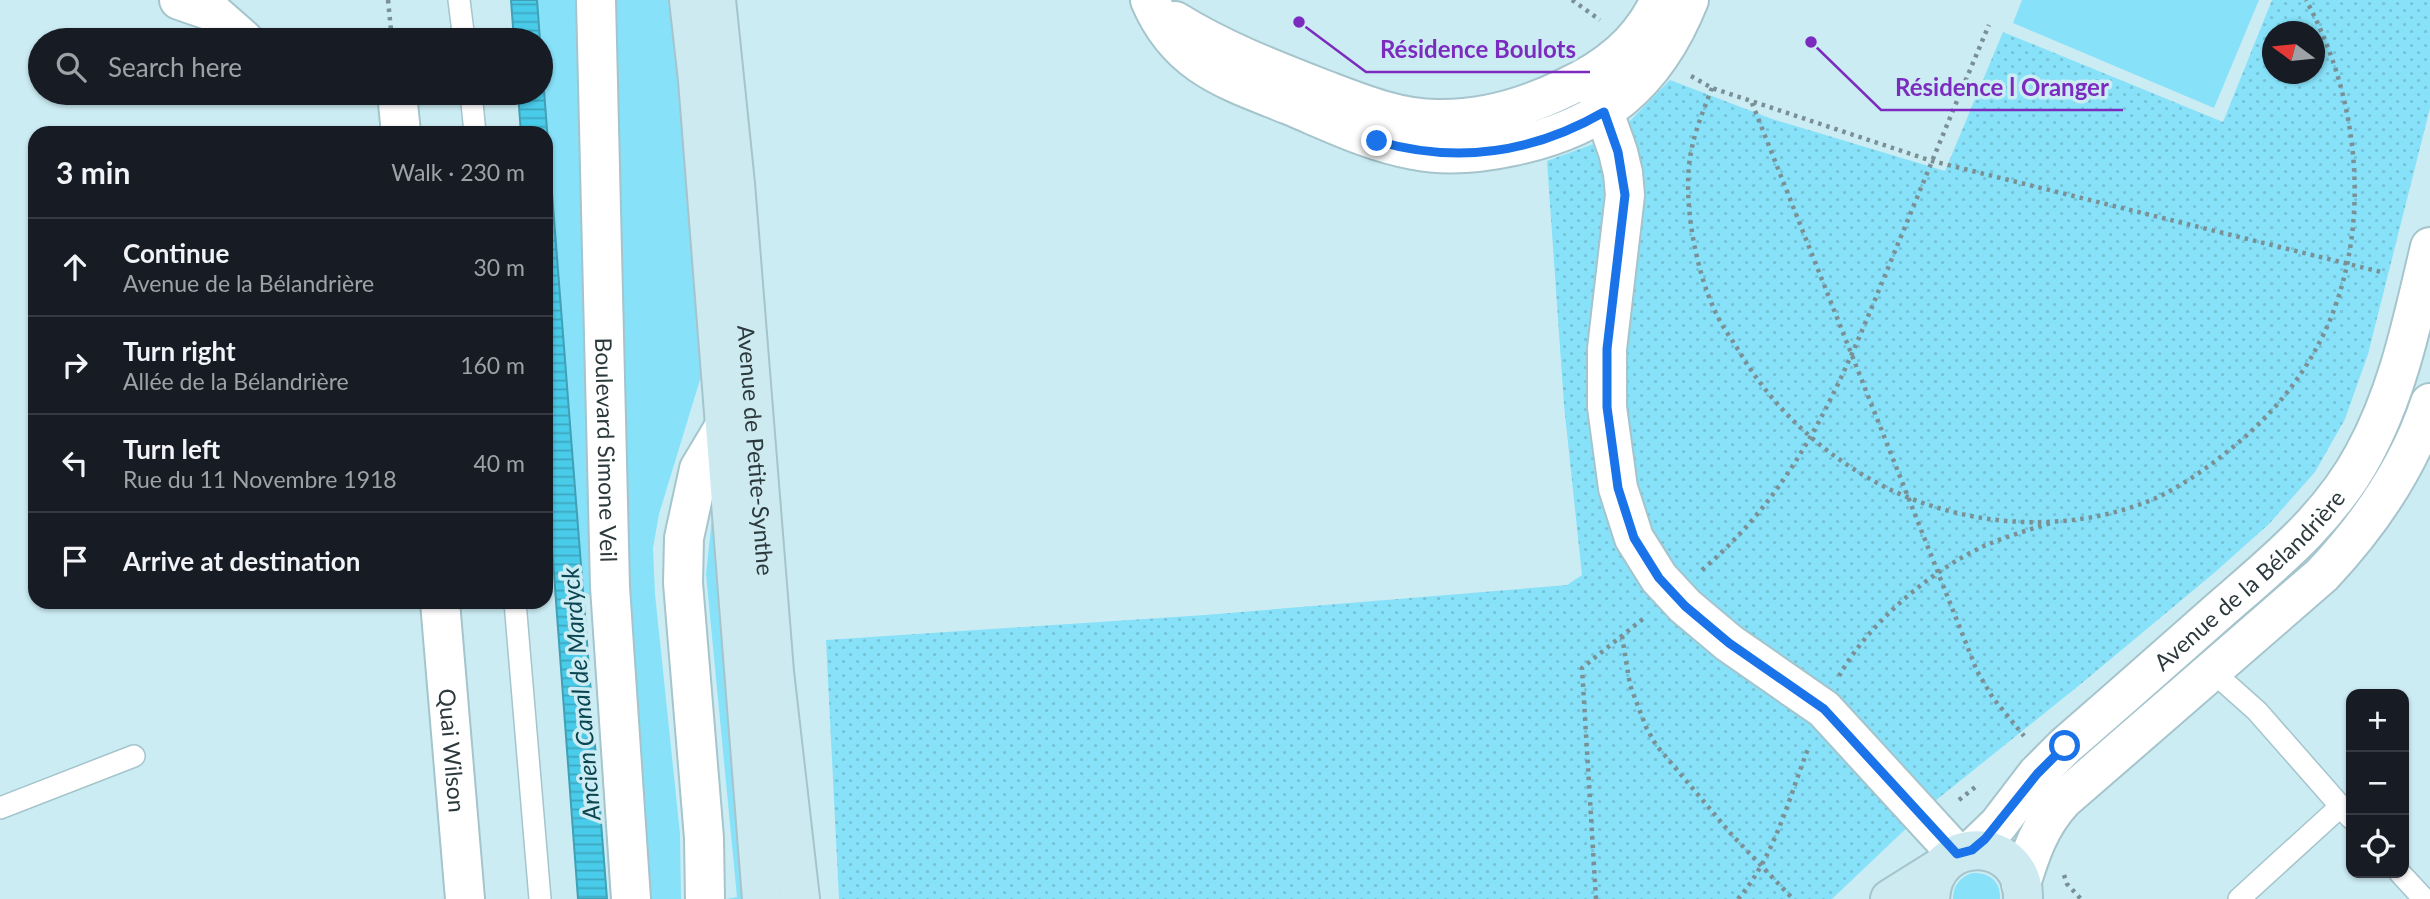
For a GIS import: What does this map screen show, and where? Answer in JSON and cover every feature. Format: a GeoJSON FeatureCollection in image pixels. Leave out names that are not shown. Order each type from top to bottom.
{"type":"FeatureCollection","features":[{"type":"Feature","properties":{"kind":"main road","name":"Avenue de Petite-Synthe"},"geometry":{"type":"LineString","coordinates":[[689,0],[698,80],[762,899]]}},
{"type":"Feature","properties":{"kind":"main road","name":"Avenue de Petite-Synthe"},"geometry":{"type":"LineString","coordinates":[[716,0],[735,184],[774,672],[800,899]]}},
{"type":"Feature","properties":{"kind":"main road"},"geometry":{"type":"LineString","coordinates":[[1890,899],[1987,850],[2001,856],[2015,870],[2022,892]]}},
{"type":"Feature","properties":{"kind":"street"},"geometry":{"type":"LineString","coordinates":[[179,0],[211,11],[230,28]]}},
{"type":"Feature","properties":{"kind":"street","name":"Boulevard Simone Veil"},"geometry":{"type":"LineString","coordinates":[[596,0],[609,574],[631,899]]}},
{"type":"Feature","properties":{"kind":"street"},"geometry":{"type":"LineString","coordinates":[[1152,0],[1176,22],[1256,62],[1348,99],[1406,115],[1436,119],[1502,112],[1549,96],[1591,75],[1623,54],[1660,0]]}},
{"type":"Feature","properties":{"kind":"street"},"geometry":{"type":"LineString","coordinates":[[1152,0],[1168,34],[1178,46],[1202,65],[1236,84],[1356,133],[1396,146],[1436,153],[1499,149],[1560,134],[1604,112],[1633,88],[1660,56],[1689,0]]}},
{"type":"Feature","properties":{"kind":"street"},"geometry":{"type":"LineString","coordinates":[[1591,75],[1620,162],[1625,195],[1607,349],[1607,407],[1618,488],[1634,538],[1646,559],[1673,594],[1698,619],[1824,709],[1950,867]]}},
{"type":"Feature","properties":{"kind":"street"},"geometry":{"type":"LineString","coordinates":[[398,105],[400,126]]}},
{"type":"Feature","properties":{"kind":"street","name":"Avenue de la Bélandrière"},"geometry":{"type":"LineString","coordinates":[[1950,867],[1998,825],[2037,774],[2065,746],[2281,556],[2321,516],[2364,456],[2386,409],[2405,349],[2426,265]]}},
{"type":"Feature","properties":{"kind":"street"},"geometry":{"type":"LineString","coordinates":[[705,899],[704,838],[682,559],[686,523],[696,480],[710,447],[750,384]]}},
{"type":"Feature","properties":{"kind":"street","name":"Avenue de la Bélandrière"},"geometry":{"type":"LineString","coordinates":[[2022,892],[2036,839],[2053,811],[2073,790],[2322,575],[2353,541],[2388,491],[2417,436],[2430,403]]}},
{"type":"Feature","properties":{"kind":"street","name":"Quai Wilson"},"geometry":{"type":"LineString","coordinates":[[441,609],[465,899]]}},
{"type":"Feature","properties":{"kind":"lane"},"geometry":{"type":"LineString","coordinates":[[458,0],[462,28]]}},
{"type":"Feature","properties":{"kind":"lane"},"geometry":{"type":"LineString","coordinates":[[472,105],[474,126]]}},
{"type":"Feature","properties":{"kind":"lane"},"geometry":{"type":"LineString","coordinates":[[516,609],[540,899]]}},
{"type":"Feature","properties":{"kind":"lane"},"geometry":{"type":"LineString","coordinates":[[2212,671],[2257,711],[2346,812],[2239,899]]}},
{"type":"Feature","properties":{"kind":"lane"},"geometry":{"type":"LineString","coordinates":[[0,808],[134,756]]}},
{"type":"Feature","properties":{"kind":"lane"},"geometry":{"type":"LineString","coordinates":[[2405,878],[2424,899]]}},
{"type":"Feature","properties":{"kind":"path"},"geometry":{"type":"LineString","coordinates":[[388,0],[391,28]]}},
{"type":"Feature","properties":{"kind":"path"},"geometry":{"type":"LineString","coordinates":[[1738,899],[1762,866],[1776,839],[1824,709],[1845,666],[1866,638],[1902,602],[1940,573],[1982,547],[2059,521],[2109,513],[2156,498],[2197,474],[2243,439],[2288,392],[2304,370],[2330,319],[2347,264],[2353,190],[2350,127],[2344,98],[2329,47],[2306,0]]}},
{"type":"Feature","properties":{"kind":"path"},"geometry":{"type":"LineString","coordinates":[[1596,899],[1582,668],[1727,549],[1791,472],[1853,354],[1989,25]]}},
{"type":"Feature","properties":{"kind":"path"},"geometry":{"type":"LineString","coordinates":[[1712,88],[1691,149],[1688,169],[1689,211],[1700,263],[1714,309],[1751,372],[1811,438],[1849,467],[1909,498],[1980,519],[2059,521]]}},
{"type":"Feature","properties":{"kind":"path"},"geometry":{"type":"LineString","coordinates":[[2028,741],[1980,678],[1752,102],[1932,161],[2347,264],[2426,265]]}},
{"type":"Feature","properties":{"kind":"path"},"geometry":{"type":"LineString","coordinates":[[1622,636],[1630,685],[1656,745],[1687,784],[1793,899]]}},
{"type":"Feature","properties":{"kind":"shaded area"},"geometry":{"type":"Polygon","coordinates":[[[537,0],[576,0],[590,595],[583,593],[553,206],[553,126],[547,126],[545,105],[553,105],[553,28],[539,28],[537,0]]]}},
{"type":"Feature","properties":{"kind":"shaded area"},"geometry":{"type":"Polygon","coordinates":[[[614,0],[677,0],[706,360],[659,514],[653,548],[655,594],[680,834],[681,899],[649,899],[631,647],[626,524],[614,0]]]}},
{"type":"Feature","properties":{"kind":"shaded area"},"geometry":{"type":"Polygon","coordinates":[[[2022,0],[2259,0],[2214,108],[2013,23],[2022,0]]]}},
{"type":"Feature","properties":{"kind":"shaded area"},"geometry":{"type":"Polygon","coordinates":[[[2272,0],[2430,0],[2430,108],[2368,354],[2345,419],[2315,472],[2269,524],[2214,573],[1935,801],[1832,899],[839,899],[826,640],[1205,615],[1567,585],[1582,575],[1564,405],[1547,161],[1599,142],[1625,126],[1670,80],[1772,119],[1945,171],[2003,32],[2223,122],[2262,25],[2262,84],[2325,84],[2325,21],[2264,21],[2272,0]]]}},
{"type":"Feature","properties":{"kind":"shaded area"},"geometry":{"type":"Polygon","coordinates":[[[719,517],[751,899],[726,899],[737,897],[706,574],[712,518],[719,517]]]}},
{"type":"Feature","properties":{"kind":"shaded area"},"geometry":{"type":"Polygon","coordinates":[[[1972,873],[1984,874],[1993,879],[2000,899],[1953,899],[1958,883],[1972,873]]]}},
{"type":"Feature","properties":{"kind":"water"},"geometry":{"type":"Polygon","coordinates":[[[511,0],[537,0],[539,28],[513,28],[511,0]]]}},
{"type":"Feature","properties":{"kind":"water"},"geometry":{"type":"Polygon","coordinates":[[[519,105],[545,105],[547,126],[520,126],[519,105]]]}},
{"type":"Feature","properties":{"kind":"water","name":"Ancien Canal de Mardyck"},"geometry":{"type":"Polygon","coordinates":[[[553,206],[607,899],[578,899],[553,561],[553,206]]]}},
{"type":"Feature","properties":{"kind":"place","name":"Résidence Boulots"},"geometry":{"type":"Point","coordinates":[1299,22]}},
{"type":"Feature","properties":{"kind":"place","name":"Résidence l Oranger"},"geometry":{"type":"Point","coordinates":[1811,42]}},
{"type":"Feature","properties":{"kind":"route"},"geometry":{"type":"LineString","coordinates":[[1377,141],[1416,151],[1475,153],[1551,137],[1604,112],[1618,152],[1625,195],[1607,349],[1607,407],[1613,462],[1618,488],[1634,538],[1659,578],[1698,619],[1824,709],[1957,854],[1972,850],[1985,839],[2037,774],[2065,746]]}}]}
